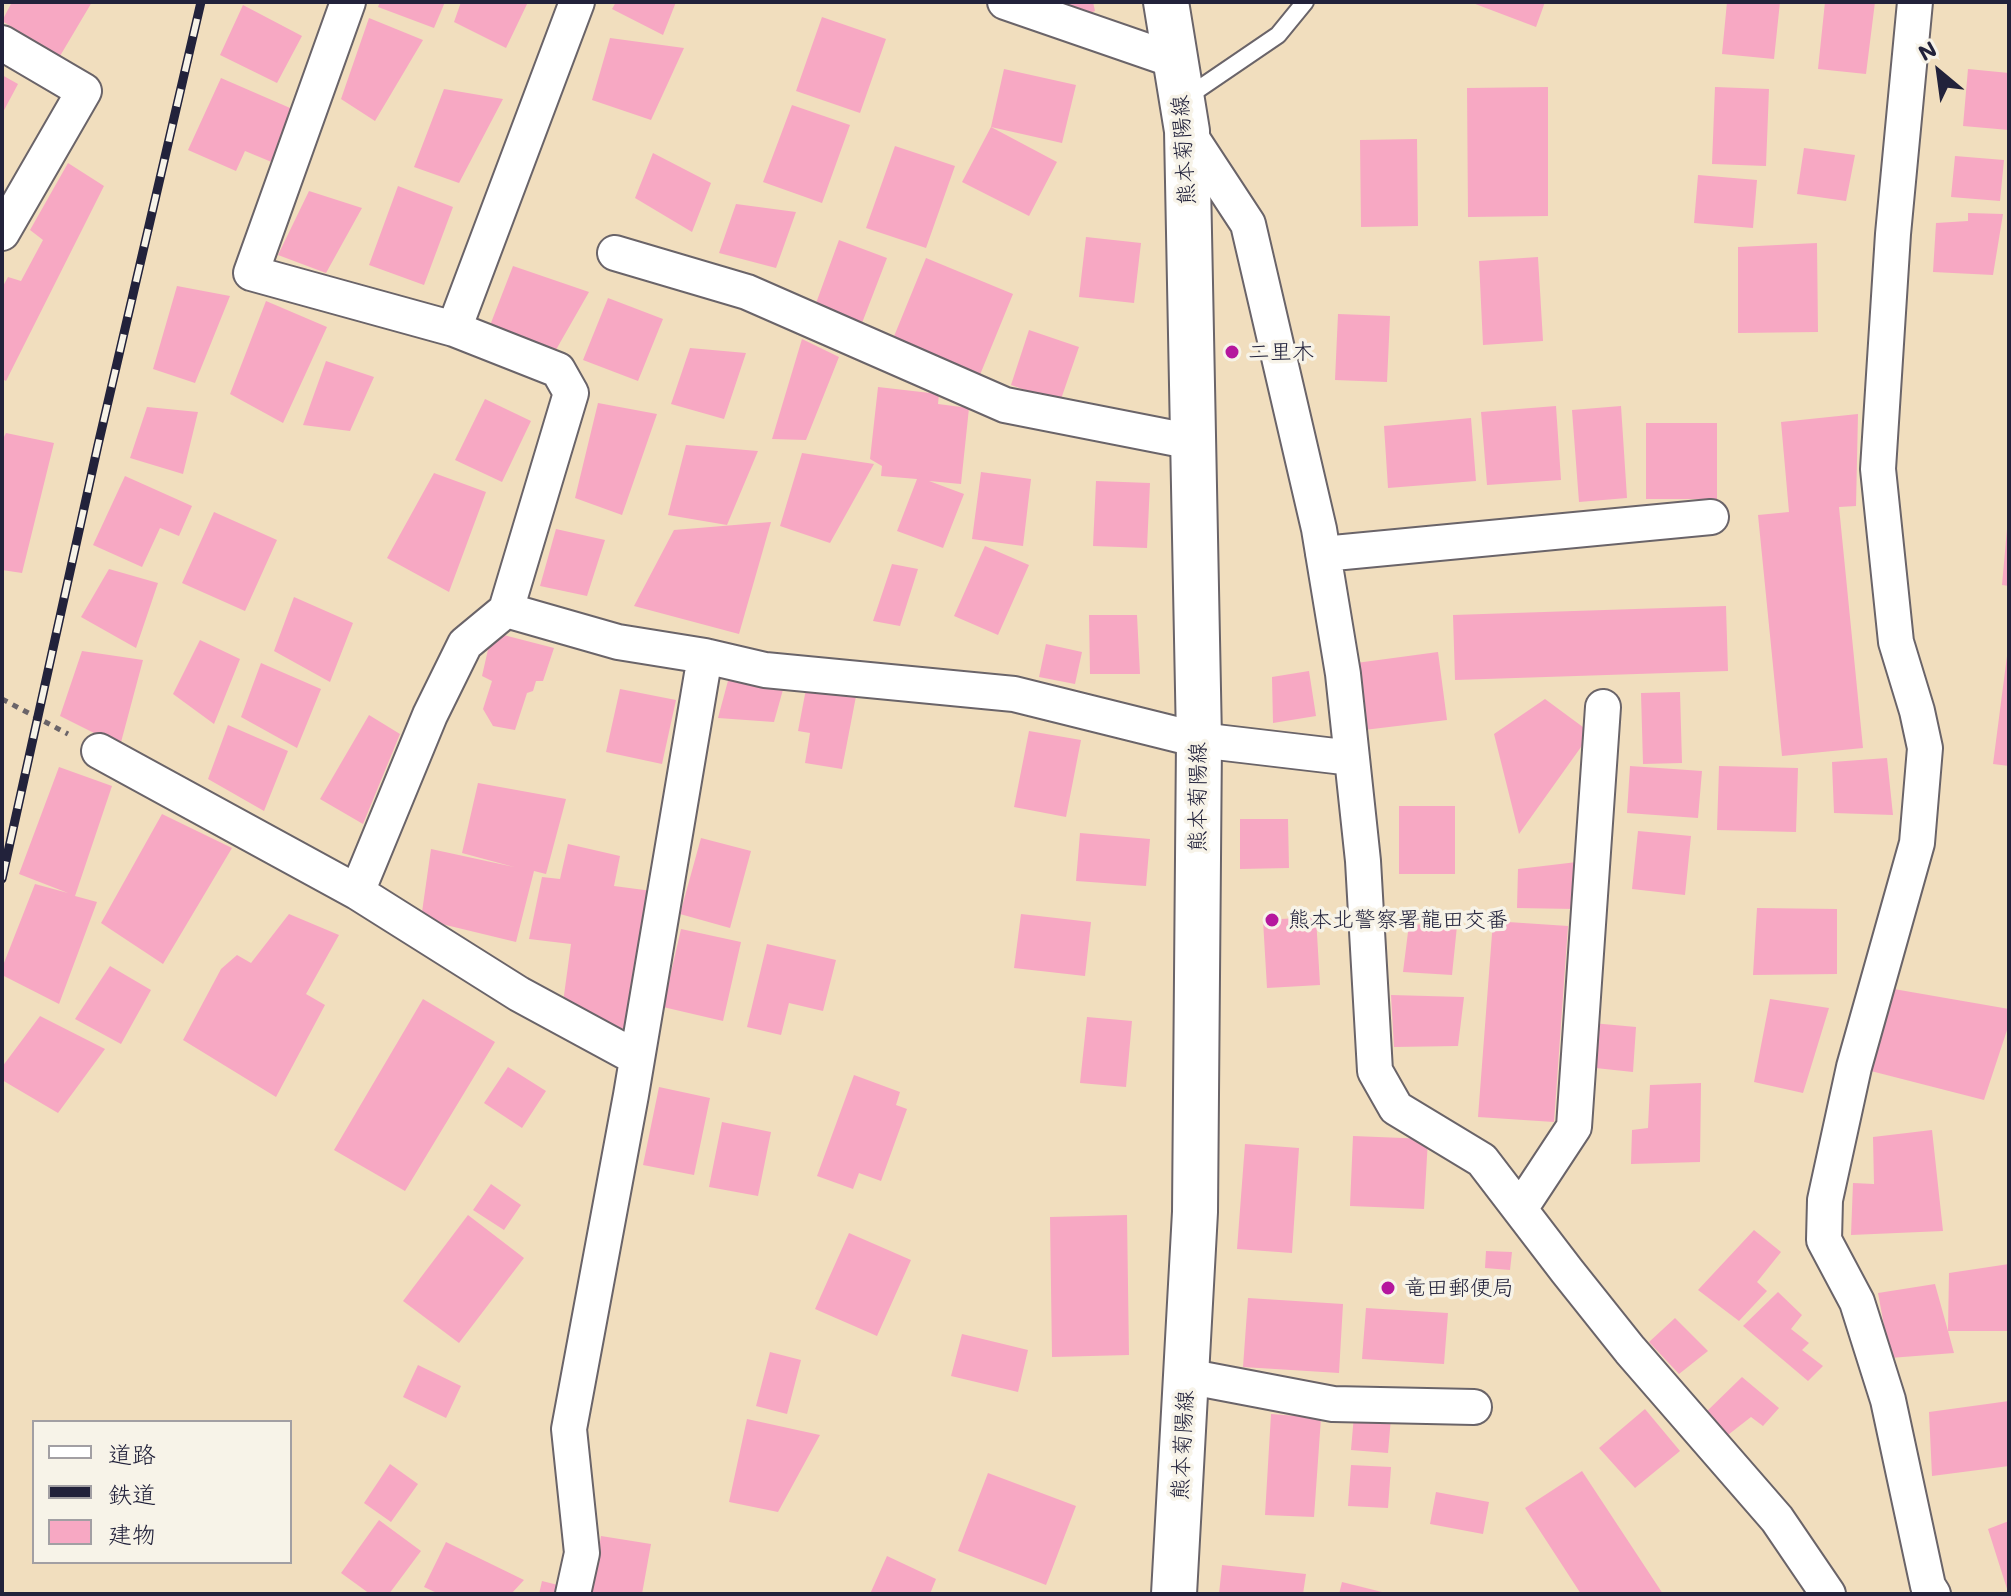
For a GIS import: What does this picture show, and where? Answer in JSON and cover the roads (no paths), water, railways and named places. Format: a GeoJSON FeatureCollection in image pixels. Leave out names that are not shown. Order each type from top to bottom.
{"type":"FeatureCollection","features":[{"type":"Feature","properties":{"kind":"main road","name":"熊本菊陽線"},"geometry":{"type":"LineString","coordinates":[[1166,2],[1182,97],[1199,740],[1195,1212],[1174,1594]]}},
{"type":"Feature","properties":{"kind":"street"},"geometry":{"type":"LineString","coordinates":[[348,2],[251,273],[454,329],[558,370],[571,393],[506,610],[465,644],[430,715],[357,892]]}},
{"type":"Feature","properties":{"kind":"street"},"geometry":{"type":"LineString","coordinates":[[454,329],[577,2]]}},
{"type":"Feature","properties":{"kind":"street"},"geometry":{"type":"LineString","coordinates":[[1005,2],[1182,97],[1248,224],[1319,529],[1343,674],[1363,861],[1375,1071],[1396,1108],[1482,1160],[1630,1350],[1777,1519],[1828,1594]]}},
{"type":"Feature","properties":{"kind":"street"},"geometry":{"type":"LineString","coordinates":[[1915,2],[1893,234],[1878,469],[1896,642],[1925,748],[1917,843],[1854,1067],[1825,1200],[1824,1240],[1857,1302],[1888,1400],[1928,1586],[1933,1594]]}},
{"type":"Feature","properties":{"kind":"street"},"geometry":{"type":"LineString","coordinates":[[2,43],[84,91],[2,233]]}},
{"type":"Feature","properties":{"kind":"street"},"geometry":{"type":"LineString","coordinates":[[615,253],[747,292],[1005,405],[1193,442]]}},
{"type":"Feature","properties":{"kind":"street"},"geometry":{"type":"LineString","coordinates":[[1323,554],[1711,517]]}},
{"type":"Feature","properties":{"kind":"street"},"geometry":{"type":"LineString","coordinates":[[506,610],[618,642],[705,656],[765,670],[1014,694],[1199,740],[1352,758]]}},
{"type":"Feature","properties":{"kind":"street"},"geometry":{"type":"LineString","coordinates":[[573,1594],[582,1553],[569,1429],[637,1058],[705,656]]}},
{"type":"Feature","properties":{"kind":"street"},"geometry":{"type":"LineString","coordinates":[[1520,1209],[1574,1127],[1603,707]]}},
{"type":"Feature","properties":{"kind":"street"},"geometry":{"type":"LineString","coordinates":[[99,751],[357,892],[519,994],[637,1058]]}},
{"type":"Feature","properties":{"kind":"street"},"geometry":{"type":"LineString","coordinates":[[1186,1376],[1333,1404],[1474,1407]]}},
{"type":"Feature","properties":{"kind":"lane"},"geometry":{"type":"LineString","coordinates":[[1182,97],[1278,35],[1305,2]]}},
{"type":"Feature","properties":{"kind":"railway"},"geometry":{"type":"LineString","coordinates":[[2,879],[98,445],[201,2]]}},
{"type":"Feature","properties":{"kind":"place","name":"二里木"},"geometry":{"type":"Point","coordinates":[1232,352]}},
{"type":"Feature","properties":{"kind":"place","name":"熊本北警察署龍田交番"},"geometry":{"type":"Point","coordinates":[1272,920]}},
{"type":"Feature","properties":{"kind":"place","name":"竜田郵便局"},"geometry":{"type":"Point","coordinates":[1388,1288]}}]}
